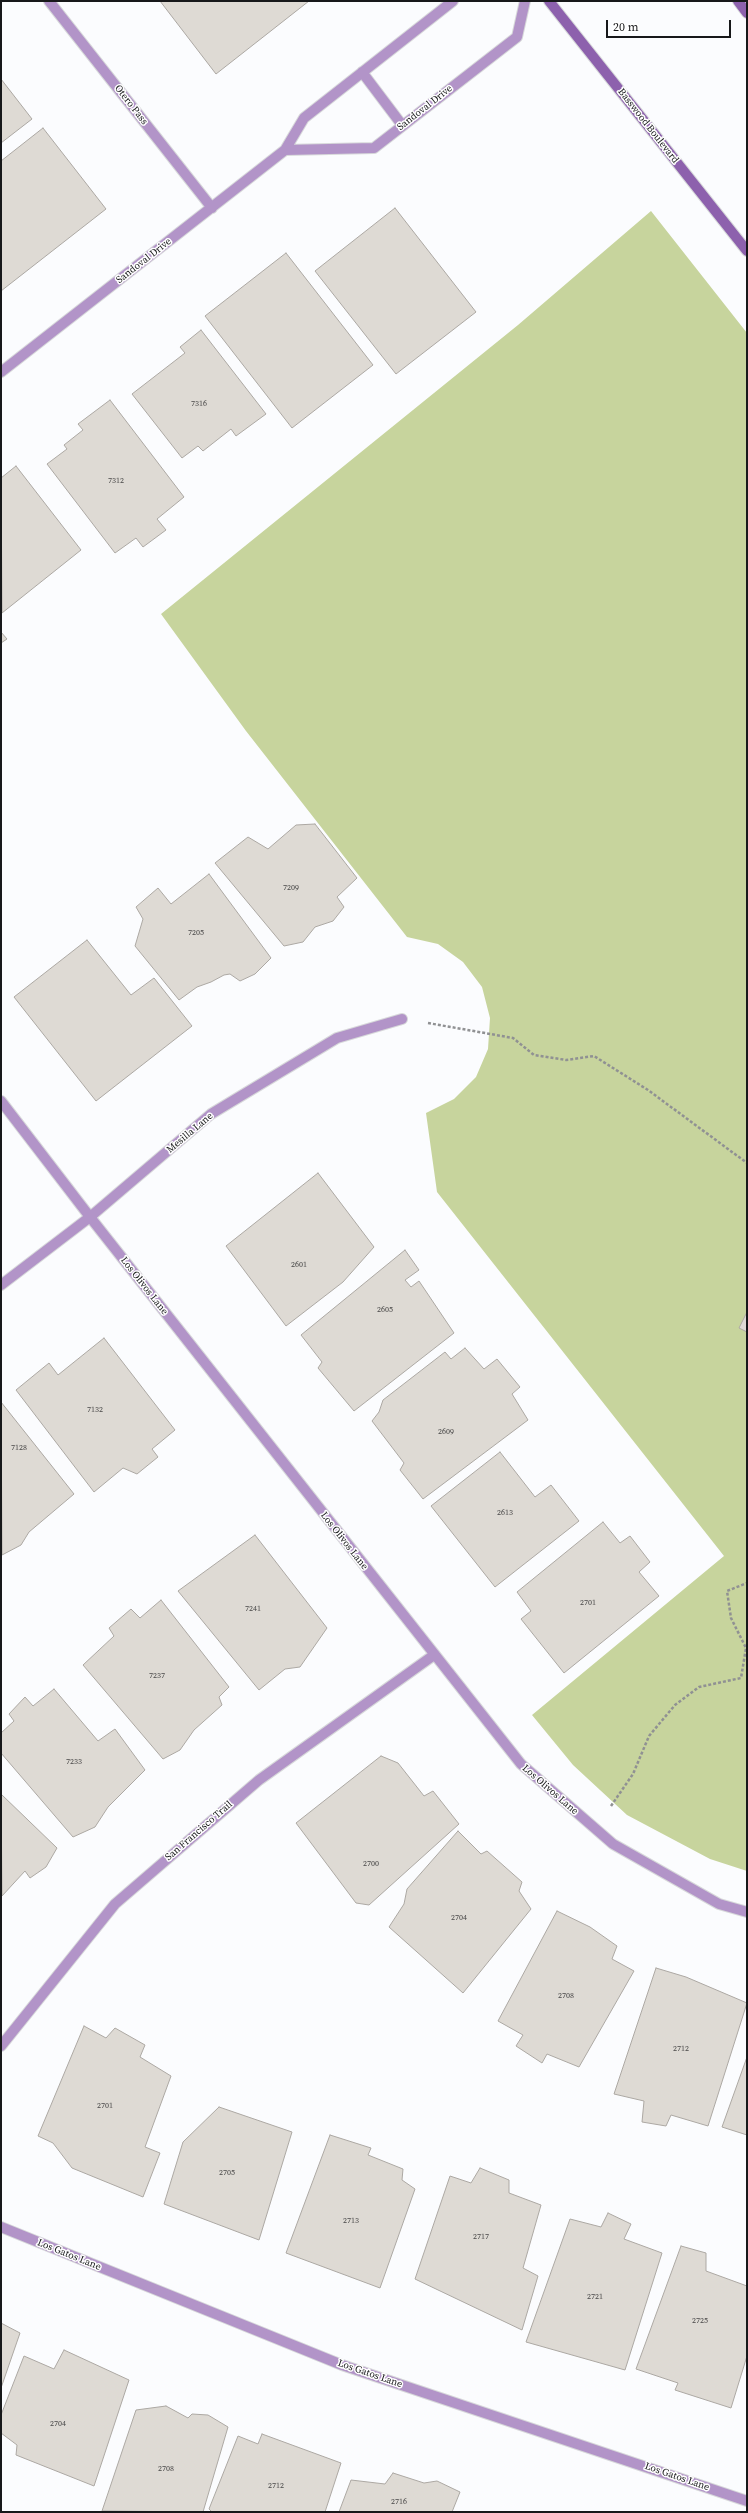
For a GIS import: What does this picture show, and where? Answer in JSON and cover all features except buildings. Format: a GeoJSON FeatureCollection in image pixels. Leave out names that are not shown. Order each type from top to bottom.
{"type":"FeatureCollection","features":[{"type":"Feature","properties":{"kind":"main road","name":"Basswood Boulevard"},"geometry":{"type":"LineString","coordinates":[[549,1],[747,251]]}},
{"type":"Feature","properties":{"kind":"main road"},"geometry":{"type":"LineString","coordinates":[[738,1],[747,12]]}},
{"type":"Feature","properties":{"kind":"street","name":"Otero Pass"},"geometry":{"type":"LineString","coordinates":[[49,1],[212,208]]}},
{"type":"Feature","properties":{"kind":"street","name":"Sandoval Drive"},"geometry":{"type":"LineString","coordinates":[[1,372],[286,150],[304,118],[453,1]]}},
{"type":"Feature","properties":{"kind":"street","name":"Sandoval Drive"},"geometry":{"type":"LineString","coordinates":[[286,150],[374,148],[516,37],[525,1]]}},
{"type":"Feature","properties":{"kind":"street"},"geometry":{"type":"LineString","coordinates":[[362,72],[402,125]]}},
{"type":"Feature","properties":{"kind":"street","name":"Mesilla Lane"},"geometry":{"type":"LineString","coordinates":[[1,1285],[90,1217],[211,1114],[337,1038],[402,1019]]}},
{"type":"Feature","properties":{"kind":"street","name":"Los Olivos Lane"},"geometry":{"type":"LineString","coordinates":[[1,1101],[90,1217],[521,1764],[613,1844],[713,1900],[747,1912]]}},
{"type":"Feature","properties":{"kind":"street","name":"San Francisco Trail"},"geometry":{"type":"LineString","coordinates":[[1,2046],[115,1904],[259,1780],[434,1655]]}},
{"type":"Feature","properties":{"kind":"street","name":"Los Gatos Lane"},"geometry":{"type":"LineString","coordinates":[[1,2227],[342,2365],[747,2501]]}},
{"type":"Feature","properties":{"kind":"path"},"geometry":{"type":"LineString","coordinates":[[402,1019],[476,1030],[513,1038],[534,1055],[566,1060],[594,1056],[648,1090],[747,1163]]}},
{"type":"Feature","properties":{"kind":"path"},"geometry":{"type":"LineString","coordinates":[[593,1827],[614,1803],[633,1774],[649,1736],[675,1705],[698,1687],[741,1678],[746,1648],[731,1618],[727,1592],[747,1583]]}},
{"type":"Feature","properties":{"kind":"green space"},"geometry":{"type":"Polygon","coordinates":[[[651,211],[747,333],[747,1871],[710,1859],[627,1815],[573,1765],[532,1715],[724,1556],[437,1192],[426,1113],[454,1099],[476,1077],[488,1049],[490,1018],[482,987],[463,962],[438,944],[407,937],[246,731],[161,614],[518,325],[651,211]]]}}]}
